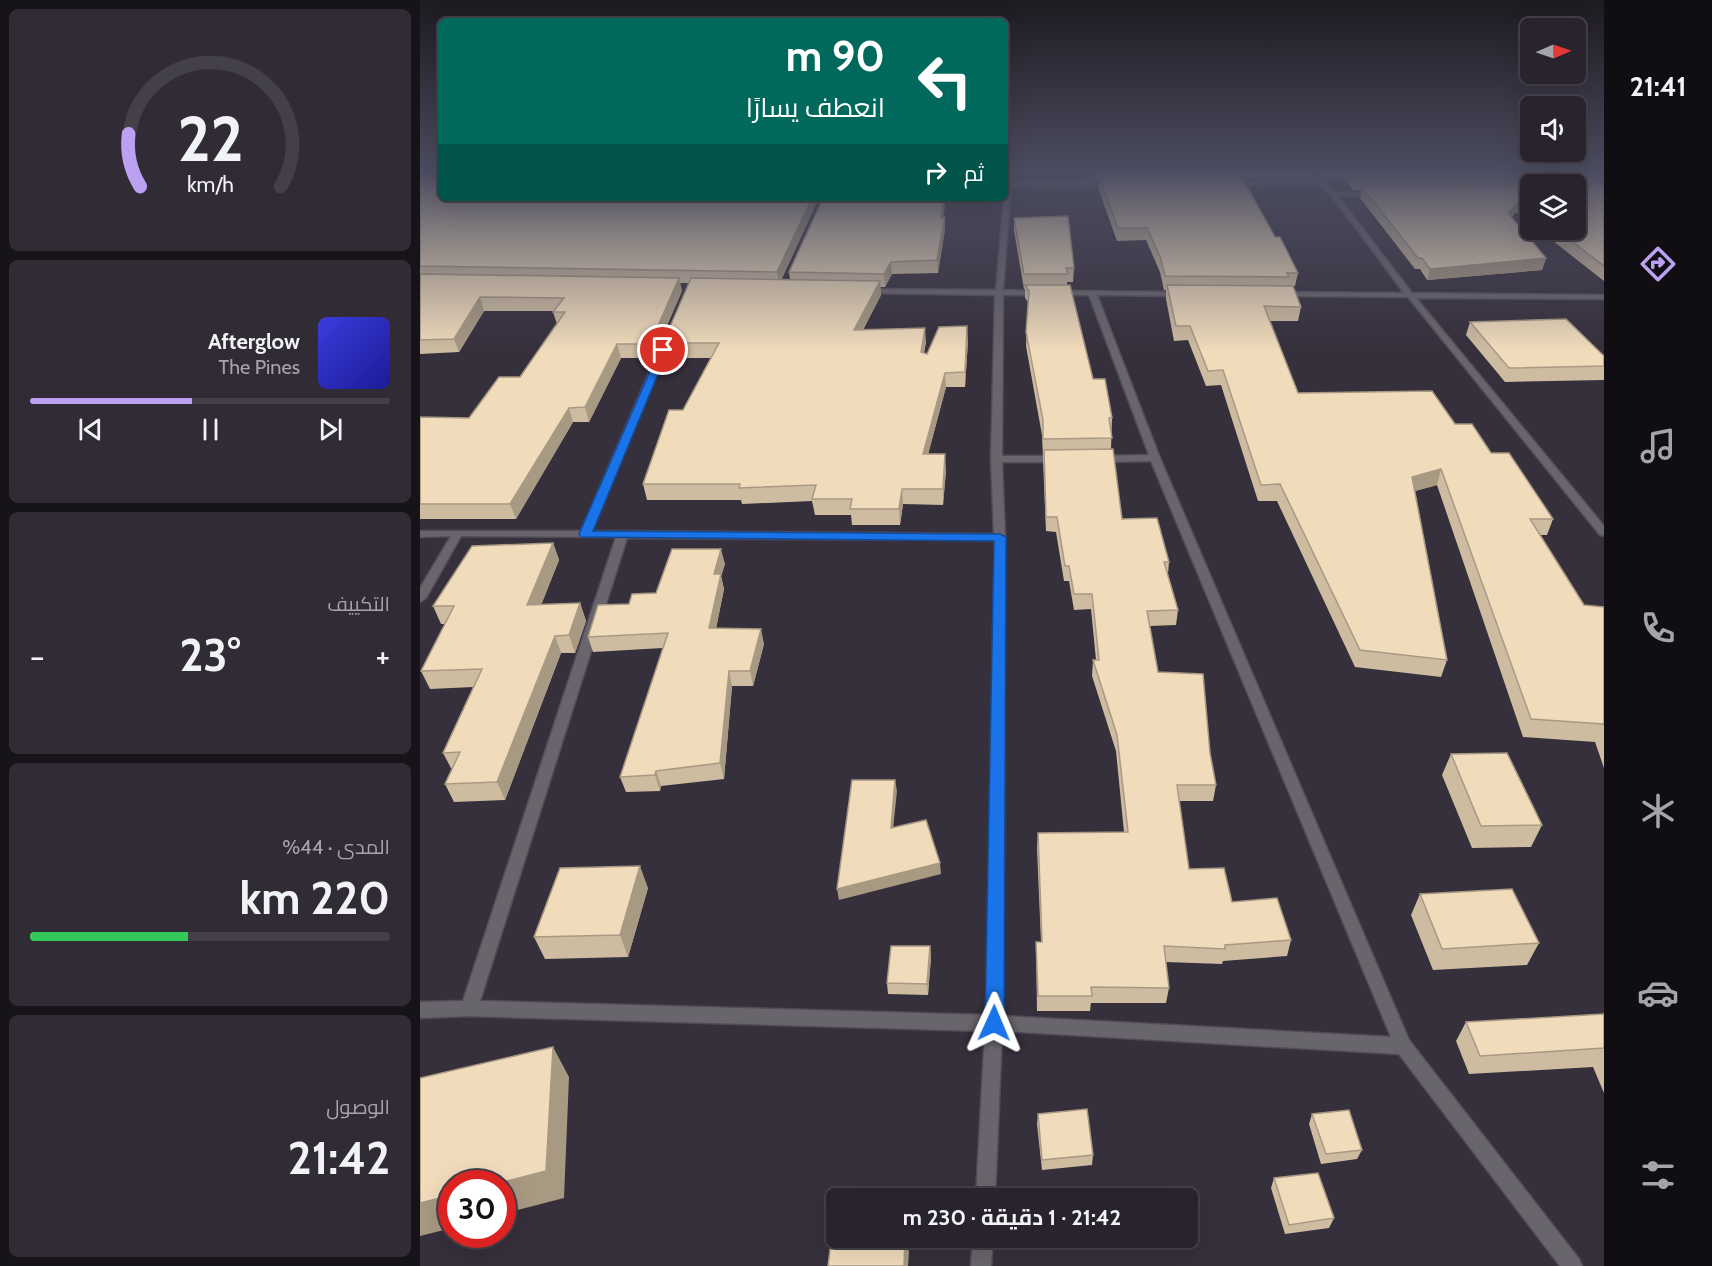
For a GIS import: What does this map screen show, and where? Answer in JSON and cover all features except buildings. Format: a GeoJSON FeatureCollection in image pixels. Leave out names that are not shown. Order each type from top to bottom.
{"type":"FeatureCollection","features":[{"type":"Feature","properties":{"kind":"street"},"geometry":{"type":"LineString","coordinates":[[986,1188],[994,1023],[1000,537],[996,459],[999,293],[1004,232]]}},
{"type":"Feature","properties":{"kind":"street"},"geometry":{"type":"LineString","coordinates":[[1362,232],[1409,294],[1604,533]]}},
{"type":"Feature","properties":{"kind":"street"},"geometry":{"type":"LineString","coordinates":[[851,291],[1198,294]]}},
{"type":"Feature","properties":{"kind":"street"},"geometry":{"type":"LineString","coordinates":[[1092,293],[1155,459],[1403,1046],[1572,1266]]}},
{"type":"Feature","properties":{"kind":"street"},"geometry":{"type":"LineString","coordinates":[[1268,294],[1604,297]]}},
{"type":"Feature","properties":{"kind":"street"},"geometry":{"type":"LineString","coordinates":[[585,534],[676,320]]}},
{"type":"Feature","properties":{"kind":"street"},"geometry":{"type":"LineString","coordinates":[[996,459],[1064,459]]}},
{"type":"Feature","properties":{"kind":"street"},"geometry":{"type":"LineString","coordinates":[[1087,459],[1155,459]]}},
{"type":"Feature","properties":{"kind":"street"},"geometry":{"type":"LineString","coordinates":[[420,598],[458,533]]}},
{"type":"Feature","properties":{"kind":"street"},"geometry":{"type":"LineString","coordinates":[[420,534],[1000,537]]}},
{"type":"Feature","properties":{"kind":"street"},"geometry":{"type":"LineString","coordinates":[[469,1008],[622,536]]}},
{"type":"Feature","properties":{"kind":"street"},"geometry":{"type":"LineString","coordinates":[[420,1010],[469,1008],[994,1023],[1403,1046]]}},
{"type":"Feature","properties":{"kind":"street"},"geometry":{"type":"LineString","coordinates":[[981,1266],[982,1248]]}},
{"type":"Feature","properties":{"kind":"route"},"geometry":{"type":"LineString","coordinates":[[663,350],[585,534],[1000,537],[994,1023]]}}]}
